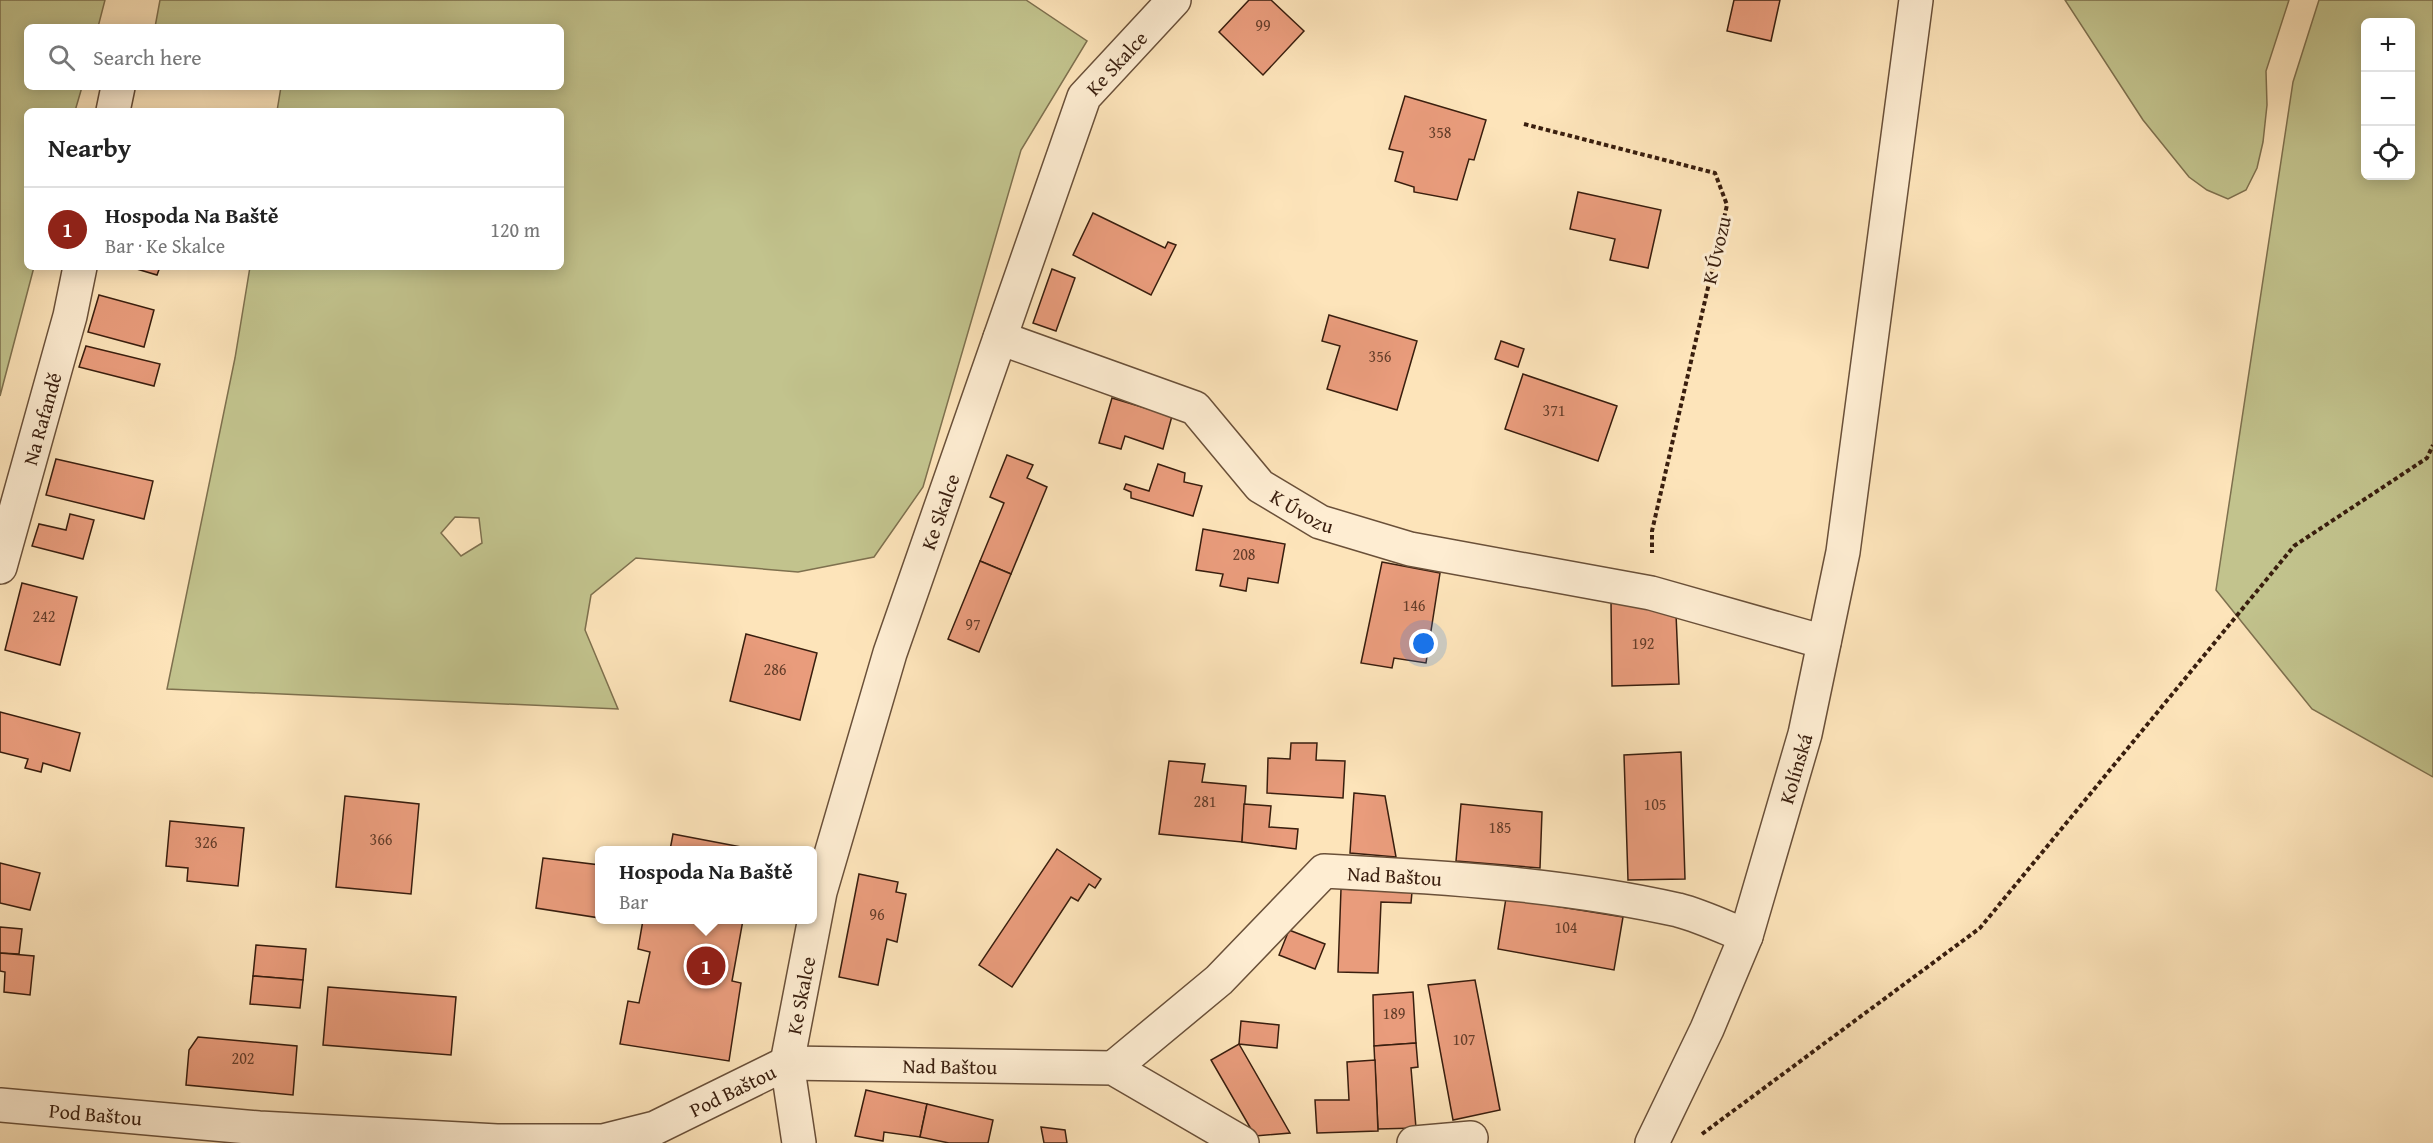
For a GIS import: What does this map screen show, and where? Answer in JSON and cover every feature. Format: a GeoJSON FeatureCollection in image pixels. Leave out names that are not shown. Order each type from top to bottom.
{"type":"FeatureCollection","features":[{"type":"Feature","properties":{"kind":"street","name":"Ke Skalce"},"geometry":{"type":"LineString","coordinates":[[817,907],[890,653],[1084,97],[1174,0]]}},
{"type":"Feature","properties":{"kind":"street","name":"Kolínská"},"geometry":{"type":"LineString","coordinates":[[1652,1143],[1707,1029],[1746,936],[1805,734],[1843,552],[1916,0]]}},
{"type":"Feature","properties":{"kind":"street"},"geometry":{"type":"LineString","coordinates":[[114,108],[117,90]]}},
{"type":"Feature","properties":{"kind":"street","name":"Na Rafandě"},"geometry":{"type":"LineString","coordinates":[[0,567],[70,316],[79,270]]}},
{"type":"Feature","properties":{"kind":"street","name":"K Úvozu"},"geometry":{"type":"LineString","coordinates":[[1000,338],[1194,408],[1260,486],[1320,522],[1410,549],[1651,593],[1824,642]]}},
{"type":"Feature","properties":{"kind":"street","name":"Nad Baštou"},"geometry":{"type":"LineString","coordinates":[[1113,1068],[1218,980],[1324,871],[1455,877],[1568,891],[1680,911],[1746,936]]}},
{"type":"Feature","properties":{"kind":"street","name":"Ke Skalce"},"geometry":{"type":"LineString","coordinates":[[799,1143],[787,1063],[814,924]]}},
{"type":"Feature","properties":{"kind":"street","name":"Nad Baštou"},"geometry":{"type":"LineString","coordinates":[[787,1063],[1113,1068],[1242,1143]]}},
{"type":"Feature","properties":{"kind":"street","name":"Pod Baštou"},"geometry":{"type":"LineString","coordinates":[[0,1105],[259,1128],[497,1141],[603,1141],[655,1128],[787,1063]]}},
{"type":"Feature","properties":{"kind":"street"},"geometry":{"type":"LineString","coordinates":[[1414,1143],[1471,1138]]}},
{"type":"Feature","properties":{"kind":"path","name":"K Úvozu"},"geometry":{"type":"LineString","coordinates":[[1524,124],[1716,173],[1726,205],[1652,531],[1651,593]]}},
{"type":"Feature","properties":{"kind":"path"},"geometry":{"type":"LineString","coordinates":[[1699,1136],[1980,928],[2294,546],[2427,458],[2433,445]]}},
{"type":"Feature","properties":{"kind":"green space"},"geometry":{"type":"Polygon","coordinates":[[[0,0],[105,0],[99,24],[24,24],[24,90],[81,90],[76,108],[24,108],[24,270],[33,270],[0,396],[0,0]]]}},
{"type":"Feature","properties":{"kind":"green space"},"geometry":{"type":"Polygon","coordinates":[[[160,0],[1026,0],[1087,41],[1021,150],[923,487],[874,557],[798,572],[636,558],[591,595],[585,630],[618,709],[167,689],[235,358],[250,270],[564,270],[564,108],[278,108],[280,90],[564,90],[564,24],[156,24],[160,0]],[[455,517],[441,533],[461,556],[482,543],[479,518],[455,517]]]}},
{"type":"Feature","properties":{"kind":"green space"},"geometry":{"type":"Polygon","coordinates":[[[2065,0],[2289,0],[2266,71],[2267,105],[2263,142],[2257,168],[2246,190],[2228,199],[2207,190],[2189,177],[2143,120],[2065,0]]]}},
{"type":"Feature","properties":{"kind":"green space"},"geometry":{"type":"Polygon","coordinates":[[[2319,0],[2433,0],[2433,777],[2312,709],[2216,590],[2293,82],[2319,0]]]}},
{"type":"Feature","properties":{"kind":"building"},"geometry":{"type":"Polygon","coordinates":[[[1249,0],[1271,0],[1304,31],[1263,75],[1219,32],[1249,0]]]}},
{"type":"Feature","properties":{"kind":"building"},"geometry":{"type":"Polygon","coordinates":[[[1734,0],[1780,0],[1771,41],[1727,31],[1734,0]]]}},
{"type":"Feature","properties":{"kind":"building"},"geometry":{"type":"Polygon","coordinates":[[[1405,96],[1486,120],[1474,160],[1469,159],[1457,200],[1414,192],[1414,187],[1395,181],[1403,152],[1389,149],[1405,96]]]}},
{"type":"Feature","properties":{"kind":"building"},"geometry":{"type":"Polygon","coordinates":[[[1578,192],[1661,210],[1648,268],[1610,260],[1615,239],[1570,229],[1578,192]]]}},
{"type":"Feature","properties":{"kind":"building"},"geometry":{"type":"Polygon","coordinates":[[[1093,213],[1165,248],[1168,242],[1176,245],[1151,295],[1073,255],[1093,213]]]}},
{"type":"Feature","properties":{"kind":"building"},"geometry":{"type":"Polygon","coordinates":[[[1052,269],[1075,278],[1056,331],[1033,323],[1052,269]]]}},
{"type":"Feature","properties":{"kind":"building"},"geometry":{"type":"Polygon","coordinates":[[[140,270],[159,270],[157,275],[140,270]]]}},
{"type":"Feature","properties":{"kind":"building"},"geometry":{"type":"Polygon","coordinates":[[[99,295],[154,310],[144,347],[88,332],[99,295]]]}},
{"type":"Feature","properties":{"kind":"building"},"geometry":{"type":"Polygon","coordinates":[[[1329,315],[1417,341],[1397,410],[1327,389],[1340,346],[1322,341],[1329,315]]]}},
{"type":"Feature","properties":{"kind":"building"},"geometry":{"type":"Polygon","coordinates":[[[1501,341],[1524,349],[1518,367],[1495,359],[1501,341]]]}},
{"type":"Feature","properties":{"kind":"building"},"geometry":{"type":"Polygon","coordinates":[[[86,346],[160,364],[154,386],[79,367],[86,346]]]}},
{"type":"Feature","properties":{"kind":"building"},"geometry":{"type":"Polygon","coordinates":[[[1523,374],[1617,406],[1598,461],[1505,429],[1523,374]]]}},
{"type":"Feature","properties":{"kind":"building"},"geometry":{"type":"Polygon","coordinates":[[[1112,398],[1172,416],[1163,449],[1125,436],[1121,449],[1099,443],[1112,398]]]}},
{"type":"Feature","properties":{"kind":"building"},"geometry":{"type":"Polygon","coordinates":[[[1007,455],[1033,465],[1027,478],[1047,487],[1011,574],[980,561],[1004,503],[990,497],[1007,455]]]}},
{"type":"Feature","properties":{"kind":"building"},"geometry":{"type":"Polygon","coordinates":[[[56,459],[153,481],[144,519],[46,495],[56,459]]]}},
{"type":"Feature","properties":{"kind":"building"},"geometry":{"type":"Polygon","coordinates":[[[1158,464],[1185,473],[1184,482],[1202,486],[1193,516],[1131,498],[1131,492],[1124,489],[1126,484],[1149,491],[1158,464]]]}},
{"type":"Feature","properties":{"kind":"building"},"geometry":{"type":"Polygon","coordinates":[[[70,514],[94,520],[83,559],[32,546],[39,524],[66,530],[70,514]]]}},
{"type":"Feature","properties":{"kind":"building"},"geometry":{"type":"Polygon","coordinates":[[[1203,529],[1285,544],[1278,583],[1248,578],[1246,591],[1220,586],[1223,574],[1196,570],[1203,529]]]}},
{"type":"Feature","properties":{"kind":"building"},"geometry":{"type":"Polygon","coordinates":[[[980,561],[1011,574],[979,652],[948,639],[980,561]]]}},
{"type":"Feature","properties":{"kind":"building"},"geometry":{"type":"Polygon","coordinates":[[[1382,562],[1440,573],[1426,663],[1394,658],[1392,668],[1361,663],[1382,562]]]}},
{"type":"Feature","properties":{"kind":"building"},"geometry":{"type":"Polygon","coordinates":[[[22,583],[77,597],[60,665],[5,650],[22,583]]]}},
{"type":"Feature","properties":{"kind":"building"},"geometry":{"type":"Polygon","coordinates":[[[1611,602],[1676,614],[1679,684],[1612,686],[1611,602]]]}},
{"type":"Feature","properties":{"kind":"building"},"geometry":{"type":"Polygon","coordinates":[[[746,634],[817,653],[800,720],[730,701],[746,634]]]}},
{"type":"Feature","properties":{"kind":"building"},"geometry":{"type":"Polygon","coordinates":[[[0,712],[80,733],[70,771],[43,763],[41,772],[25,768],[28,759],[0,752],[0,712]]]}},
{"type":"Feature","properties":{"kind":"building"},"geometry":{"type":"Polygon","coordinates":[[[1291,743],[1317,743],[1316,760],[1345,761],[1343,798],[1267,793],[1268,758],[1290,759],[1291,743]]]}},
{"type":"Feature","properties":{"kind":"building"},"geometry":{"type":"Polygon","coordinates":[[[1681,752],[1685,879],[1628,880],[1624,755],[1681,752]]]}},
{"type":"Feature","properties":{"kind":"building"},"geometry":{"type":"Polygon","coordinates":[[[1169,761],[1205,764],[1202,782],[1246,786],[1242,842],[1159,834],[1169,761]]]}},
{"type":"Feature","properties":{"kind":"building"},"geometry":{"type":"Polygon","coordinates":[[[1354,793],[1385,796],[1396,857],[1350,853],[1354,793]]]}},
{"type":"Feature","properties":{"kind":"building"},"geometry":{"type":"Polygon","coordinates":[[[345,796],[419,804],[411,894],[336,887],[345,796]]]}},
{"type":"Feature","properties":{"kind":"building"},"geometry":{"type":"Polygon","coordinates":[[[1244,804],[1271,806],[1269,827],[1298,829],[1296,849],[1242,842],[1244,804]]]}},
{"type":"Feature","properties":{"kind":"building"},"geometry":{"type":"Polygon","coordinates":[[[1461,804],[1542,812],[1540,868],[1456,861],[1461,804]]]}},
{"type":"Feature","properties":{"kind":"building"},"geometry":{"type":"Polygon","coordinates":[[[170,821],[244,828],[238,886],[187,881],[188,868],[166,866],[170,821]]]}},
{"type":"Feature","properties":{"kind":"building"},"geometry":{"type":"Polygon","coordinates":[[[673,834],[736,846],[671,846],[673,834]]]}},
{"type":"Feature","properties":{"kind":"building"},"geometry":{"type":"Polygon","coordinates":[[[1057,849],[1101,879],[1095,888],[1089,884],[1078,901],[1071,897],[1012,987],[979,965],[1057,849]]]}},
{"type":"Feature","properties":{"kind":"building"},"geometry":{"type":"Polygon","coordinates":[[[543,858],[595,864],[595,917],[536,908],[543,858]]]}},
{"type":"Feature","properties":{"kind":"building"},"geometry":{"type":"Polygon","coordinates":[[[0,863],[40,873],[30,910],[0,903],[0,863]]]}},
{"type":"Feature","properties":{"kind":"building"},"geometry":{"type":"Polygon","coordinates":[[[859,874],[898,882],[896,892],[906,894],[897,942],[887,939],[878,985],[839,977],[859,874]]]}},
{"type":"Feature","properties":{"kind":"building"},"geometry":{"type":"Polygon","coordinates":[[[1341,889],[1412,892],[1411,903],[1381,902],[1378,973],[1338,972],[1341,889]]]}},
{"type":"Feature","properties":{"kind":"building"},"geometry":{"type":"Polygon","coordinates":[[[1506,898],[1623,917],[1614,970],[1498,949],[1506,898]]]}},
{"type":"Feature","properties":{"kind":"building"},"geometry":{"type":"Polygon","coordinates":[[[642,924],[742,924],[732,981],[741,983],[729,1061],[620,1044],[628,1001],[639,1003],[650,952],[638,949],[642,924]]]}},
{"type":"Feature","properties":{"kind":"building"},"geometry":{"type":"Polygon","coordinates":[[[0,927],[22,929],[19,954],[0,953],[0,927]]]}},
{"type":"Feature","properties":{"kind":"building"},"geometry":{"type":"Polygon","coordinates":[[[1289,930],[1325,944],[1315,969],[1279,955],[1289,930]]]}},
{"type":"Feature","properties":{"kind":"building"},"geometry":{"type":"Polygon","coordinates":[[[256,945],[306,949],[303,980],[253,976],[256,945]]]}},
{"type":"Feature","properties":{"kind":"building"},"geometry":{"type":"Polygon","coordinates":[[[0,953],[34,956],[30,995],[4,992],[5,972],[0,971],[0,953]]]}},
{"type":"Feature","properties":{"kind":"building"},"geometry":{"type":"Polygon","coordinates":[[[253,976],[303,980],[300,1008],[250,1004],[253,976]]]}},
{"type":"Feature","properties":{"kind":"building"},"geometry":{"type":"Polygon","coordinates":[[[1475,980],[1500,1110],[1453,1120],[1428,985],[1475,980]]]}},
{"type":"Feature","properties":{"kind":"building"},"geometry":{"type":"Polygon","coordinates":[[[328,987],[456,997],[451,1055],[323,1045],[328,987]]]}},
{"type":"Feature","properties":{"kind":"building"},"geometry":{"type":"Polygon","coordinates":[[[1413,992],[1416,1043],[1374,1046],[1373,995],[1413,992]]]}},
{"type":"Feature","properties":{"kind":"building"},"geometry":{"type":"Polygon","coordinates":[[[1241,1021],[1279,1025],[1277,1048],[1239,1044],[1241,1021]]]}},
{"type":"Feature","properties":{"kind":"building"},"geometry":{"type":"Polygon","coordinates":[[[198,1037],[297,1046],[293,1095],[186,1085],[189,1050],[198,1037]]]}},
{"type":"Feature","properties":{"kind":"building"},"geometry":{"type":"Polygon","coordinates":[[[1416,1043],[1418,1067],[1411,1068],[1416,1128],[1378,1129],[1374,1046],[1416,1043]]]}},
{"type":"Feature","properties":{"kind":"building"},"geometry":{"type":"Polygon","coordinates":[[[1239,1044],[1290,1133],[1255,1136],[1211,1060],[1239,1044]]]}},
{"type":"Feature","properties":{"kind":"building"},"geometry":{"type":"Polygon","coordinates":[[[1375,1060],[1378,1131],[1317,1133],[1315,1100],[1349,1100],[1347,1062],[1375,1060]]]}},
{"type":"Feature","properties":{"kind":"building"},"geometry":{"type":"Polygon","coordinates":[[[866,1090],[927,1104],[920,1137],[884,1132],[883,1141],[855,1136],[866,1090]]]}},
{"type":"Feature","properties":{"kind":"building"},"geometry":{"type":"Polygon","coordinates":[[[927,1104],[993,1120],[988,1143],[949,1143],[920,1137],[927,1104]]]}},
{"type":"Feature","properties":{"kind":"building"},"geometry":{"type":"Polygon","coordinates":[[[1041,1127],[1065,1130],[1067,1143],[1044,1143],[1041,1127]]]}},
{"type":"Feature","properties":{"kind":"place","name":"Hospoda Na Baště"},"geometry":{"type":"Point","coordinates":[706,966]}}]}
